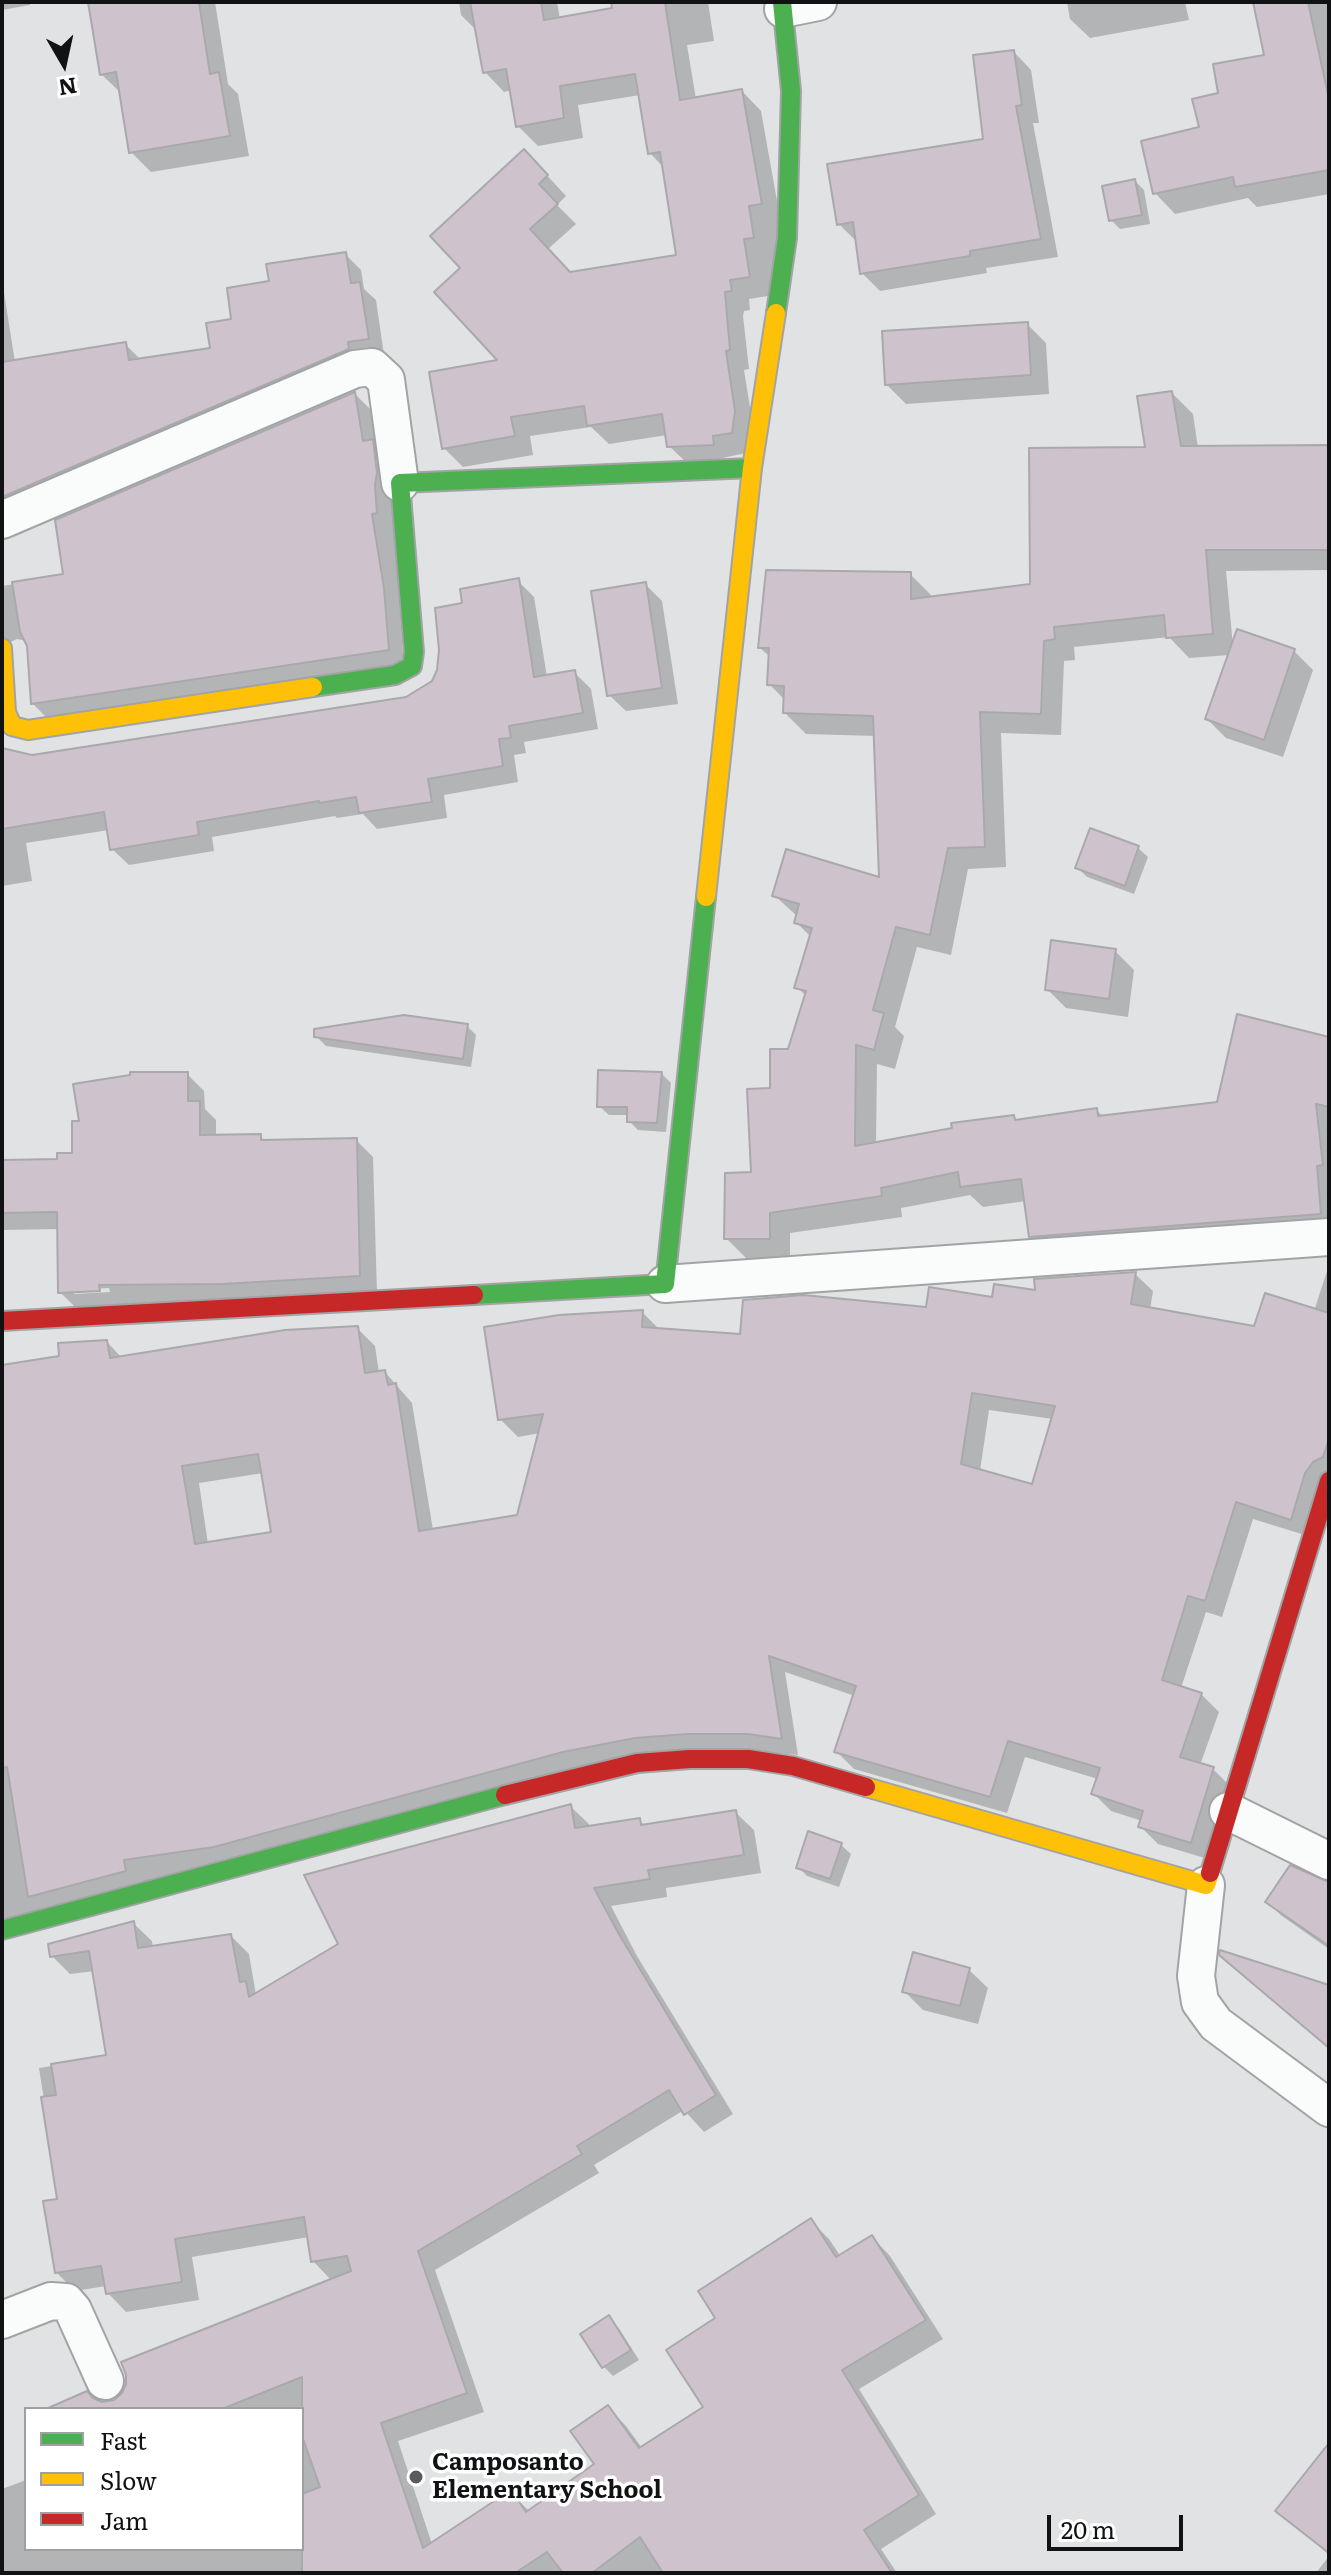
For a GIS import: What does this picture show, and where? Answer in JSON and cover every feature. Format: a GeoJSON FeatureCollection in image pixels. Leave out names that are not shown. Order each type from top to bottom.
{"type":"FeatureCollection","features":[{"type":"Feature","properties":{"kind":"street"},"geometry":{"type":"LineString","coordinates":[[665,1284],[752,468],[787,238],[791,91],[782,5],[818,2]]}},
{"type":"Feature","properties":{"kind":"street"},"geometry":{"type":"LineString","coordinates":[[2,520],[355,369],[372,367],[386,380],[400,483],[414,652],[412,666],[395,675],[28,730],[12,726],[6,712],[2,648]]}},
{"type":"Feature","properties":{"kind":"street"},"geometry":{"type":"LineString","coordinates":[[400,483],[752,468]]}},
{"type":"Feature","properties":{"kind":"street"},"geometry":{"type":"LineString","coordinates":[[2,1321],[665,1284],[1329,1237]]}},
{"type":"Feature","properties":{"kind":"street"},"geometry":{"type":"LineString","coordinates":[[1329,1481],[1206,1885],[1196,1976],[1200,2002],[1216,2024],[1329,2108]]}},
{"type":"Feature","properties":{"kind":"street"},"geometry":{"type":"LineString","coordinates":[[2,1930],[566,1779],[637,1763],[690,1759],[748,1759],[793,1766],[1206,1885]]}},
{"type":"Feature","properties":{"kind":"street"},"geometry":{"type":"LineString","coordinates":[[1228,1811],[1329,1861]]}},
{"type":"Feature","properties":{"kind":"street"},"geometry":{"type":"LineString","coordinates":[[2,2320],[51,2301],[66,2302],[73,2310],[105,2381]]}},
{"type":"Feature","properties":{"kind":"building"},"geometry":{"type":"Polygon","coordinates":[[[88,2],[199,2],[210,74],[219,72],[230,136],[129,153],[116,72],[100,75],[88,2]]]}},
{"type":"Feature","properties":{"kind":"building"},"geometry":{"type":"Polygon","coordinates":[[[470,2],[541,2],[544,20],[612,8],[611,2],[665,2],[680,100],[742,89],[762,204],[749,206],[754,238],[744,239],[750,277],[730,280],[732,291],[725,292],[730,350],[726,351],[735,411],[732,433],[713,436],[714,445],[667,447],[662,414],[587,426],[584,406],[511,417],[515,436],[442,449],[429,372],[497,360],[434,292],[460,268],[430,236],[524,149],[548,175],[539,184],[558,204],[530,229],[570,272],[676,255],[660,152],[648,154],[635,74],[560,86],[564,118],[516,127],[506,69],[483,73],[470,2]]]}},
{"type":"Feature","properties":{"kind":"building"},"geometry":{"type":"Polygon","coordinates":[[[1253,2],[1308,2],[1329,99],[1329,170],[1235,187],[1233,177],[1153,194],[1141,141],[1199,127],[1192,99],[1218,93],[1213,64],[1264,55],[1253,2]]]}},
{"type":"Feature","properties":{"kind":"building"},"geometry":{"type":"Polygon","coordinates":[[[1014,50],[1022,105],[1016,106],[1041,239],[970,251],[970,256],[860,274],[853,222],[837,225],[827,164],[983,139],[973,55],[1014,50]]]}},
{"type":"Feature","properties":{"kind":"building"},"geometry":{"type":"Polygon","coordinates":[[[1135,179],[1142,215],[1109,221],[1102,186],[1135,179]]]}},
{"type":"Feature","properties":{"kind":"building"},"geometry":{"type":"Polygon","coordinates":[[[346,252],[351,283],[360,282],[369,339],[348,342],[349,349],[2,497],[2,362],[126,342],[129,360],[210,348],[206,323],[231,319],[227,288],[269,281],[266,264],[346,252]]]}},
{"type":"Feature","properties":{"kind":"building"},"geometry":{"type":"Polygon","coordinates":[[[1028,322],[1031,375],[885,385],[882,331],[1028,322]]]}},
{"type":"Feature","properties":{"kind":"building"},"geometry":{"type":"Polygon","coordinates":[[[1172,391],[1181,446],[1329,445],[1329,550],[1206,550],[1213,634],[1166,638],[1164,615],[1054,627],[1055,639],[1044,641],[1041,714],[980,712],[985,847],[948,848],[930,935],[896,927],[873,1010],[884,1013],[874,1050],[856,1045],[855,1146],[952,1128],[951,1123],[1014,1115],[1015,1120],[1097,1108],[1098,1116],[1217,1102],[1237,1014],[1329,1037],[1329,1107],[1316,1104],[1323,1165],[1317,1166],[1321,1214],[1029,1237],[1021,1179],[960,1187],[958,1172],[881,1188],[882,1196],[770,1213],[770,1239],[724,1239],[725,1173],[751,1172],[747,1089],[770,1088],[770,1049],[788,1049],[806,991],[794,988],[812,928],[794,923],[799,904],[772,896],[786,849],[879,877],[873,716],[783,713],[784,686],[767,685],[769,648],[758,648],[766,570],[911,572],[911,599],[1030,584],[1029,448],[1145,447],[1137,396],[1172,391]]]}},
{"type":"Feature","properties":{"kind":"building"},"geometry":{"type":"Polygon","coordinates":[[[355,392],[363,441],[373,439],[377,513],[372,514],[384,588],[389,650],[31,704],[27,646],[20,632],[12,582],[63,574],[55,520],[355,392]]]}},
{"type":"Feature","properties":{"kind":"building"},"geometry":{"type":"Polygon","coordinates":[[[519,578],[534,677],[575,670],[583,713],[509,726],[511,738],[499,739],[503,766],[428,779],[432,802],[359,813],[356,797],[319,801],[197,822],[199,835],[110,850],[104,812],[2,829],[2,748],[32,755],[406,697],[432,681],[437,670],[439,650],[435,608],[462,603],[460,589],[519,578]]]}},
{"type":"Feature","properties":{"kind":"building"},"geometry":{"type":"Polygon","coordinates":[[[646,582],[662,688],[607,696],[591,591],[646,582]]]}},
{"type":"Feature","properties":{"kind":"building"},"geometry":{"type":"Polygon","coordinates":[[[1237,629],[1295,649],[1264,740],[1205,719],[1237,629]]]}},
{"type":"Feature","properties":{"kind":"building"},"geometry":{"type":"Polygon","coordinates":[[[1090,828],[1139,846],[1125,886],[1075,868],[1090,828]]]}},
{"type":"Feature","properties":{"kind":"building"},"geometry":{"type":"Polygon","coordinates":[[[1051,940],[1116,949],[1109,999],[1045,990],[1051,940]]]}},
{"type":"Feature","properties":{"kind":"building"},"geometry":{"type":"Polygon","coordinates":[[[404,1015],[468,1024],[463,1059],[314,1037],[314,1029],[404,1015]]]}},
{"type":"Feature","properties":{"kind":"building"},"geometry":{"type":"Polygon","coordinates":[[[598,1070],[662,1072],[657,1123],[627,1122],[627,1107],[597,1107],[598,1070]]]}},
{"type":"Feature","properties":{"kind":"building"},"geometry":{"type":"Polygon","coordinates":[[[130,1072],[188,1072],[188,1101],[200,1101],[200,1135],[261,1134],[261,1140],[357,1138],[360,1276],[223,1284],[99,1285],[100,1291],[58,1293],[57,1212],[2,1213],[2,1160],[57,1159],[57,1153],[72,1153],[72,1121],[79,1121],[73,1084],[130,1075],[130,1072]]]}},
{"type":"Feature","properties":{"kind":"building"},"geometry":{"type":"Polygon","coordinates":[[[1136,1272],[1131,1304],[1254,1326],[1265,1293],[1329,1313],[1329,1439],[1323,1457],[1313,1462],[1305,1473],[1291,1520],[1236,1502],[1205,1601],[1188,1596],[1162,1680],[1202,1693],[1180,1757],[1214,1767],[1191,1843],[1138,1827],[1143,1811],[1091,1794],[1100,1768],[1008,1741],[990,1797],[834,1752],[856,1686],[769,1656],[782,1739],[748,1734],[688,1734],[635,1738],[563,1752],[214,1847],[124,1860],[126,1871],[28,1897],[7,1767],[2,1768],[2,1365],[59,1356],[58,1343],[107,1340],[110,1358],[285,1330],[358,1326],[365,1373],[385,1370],[388,1385],[396,1383],[419,1531],[517,1515],[543,1414],[498,1420],[484,1327],[559,1315],[643,1310],[642,1327],[740,1334],[743,1300],[803,1295],[926,1307],[929,1287],[992,1297],[994,1284],[1035,1290],[1034,1279],[1136,1272]],[[972,1393],[961,1464],[1032,1484],[1055,1406],[972,1393]],[[258,1454],[182,1466],[195,1544],[271,1532],[258,1454]]]}},
{"type":"Feature","properties":{"kind":"building"},"geometry":{"type":"Polygon","coordinates":[[[571,1804],[575,1828],[640,1818],[641,1825],[736,1810],[744,1855],[648,1870],[650,1879],[594,1888],[716,2095],[684,2115],[669,2090],[577,2146],[582,2154],[418,2251],[467,2393],[381,2423],[423,2548],[511,2490],[526,2512],[594,2464],[570,2431],[608,2405],[639,2448],[703,2407],[666,2350],[715,2318],[698,2291],[811,2218],[836,2257],[872,2235],[926,2320],[842,2370],[919,2495],[864,2530],[892,2573],[663,2573],[640,2537],[592,2573],[563,2573],[547,2552],[515,2573],[302,2573],[304,2493],[320,2487],[304,2442],[302,2377],[227,2407],[51,2407],[87,2391],[102,2402],[114,2400],[126,2384],[121,2362],[351,2271],[347,2256],[311,2262],[304,2217],[175,2239],[182,2282],[106,2294],[101,2266],[55,2273],[43,2201],[57,2199],[41,2097],[56,2095],[51,2064],[106,2055],[89,1951],[50,1957],[48,1944],[134,1921],[138,1948],[231,1934],[240,1982],[246,1981],[249,1997],[338,1944],[304,1875],[571,1804]]]}},
{"type":"Feature","properties":{"kind":"building"},"geometry":{"type":"Polygon","coordinates":[[[808,1831],[842,1843],[830,1879],[796,1868],[808,1831]]]}},
{"type":"Feature","properties":{"kind":"building"},"geometry":{"type":"Polygon","coordinates":[[[1290,1865],[1329,1882],[1329,1946],[1265,1902],[1290,1865]]]}},
{"type":"Feature","properties":{"kind":"building"},"geometry":{"type":"Polygon","coordinates":[[[1220,1950],[1329,1985],[1329,2048],[1219,1955],[1220,1950]]]}},
{"type":"Feature","properties":{"kind":"building"},"geometry":{"type":"Polygon","coordinates":[[[913,1952],[970,1968],[960,2006],[902,1992],[913,1952]]]}},
{"type":"Feature","properties":{"kind":"building"},"geometry":{"type":"Polygon","coordinates":[[[609,2315],[631,2350],[602,2368],[580,2334],[609,2315]]]}},
{"type":"Feature","properties":{"kind":"building"},"geometry":{"type":"Polygon","coordinates":[[[1329,2443],[1329,2553],[1275,2511],[1329,2443]]]}},
{"type":"Feature","properties":{"kind":"traffic: fast"},"geometry":{"type":"LineString","coordinates":[[776,313],[787,238],[791,91],[782,2]]}},
{"type":"Feature","properties":{"kind":"traffic: fast"},"geometry":{"type":"LineString","coordinates":[[313,687],[395,675],[412,666],[414,652],[400,483],[752,468]]}},
{"type":"Feature","properties":{"kind":"traffic: fast"},"geometry":{"type":"LineString","coordinates":[[474,1295],[665,1284],[706,897]]}},
{"type":"Feature","properties":{"kind":"traffic: fast"},"geometry":{"type":"LineString","coordinates":[[2,1930],[505,1795]]}},
{"type":"Feature","properties":{"kind":"traffic: slow"},"geometry":{"type":"LineString","coordinates":[[706,897],[752,468],[776,313]]}},
{"type":"Feature","properties":{"kind":"traffic: slow"},"geometry":{"type":"LineString","coordinates":[[2,648],[6,712],[12,726],[28,730],[313,687]]}},
{"type":"Feature","properties":{"kind":"traffic: slow"},"geometry":{"type":"LineString","coordinates":[[866,1787],[1206,1885],[1210,1873]]}},
{"type":"Feature","properties":{"kind":"traffic: jam"},"geometry":{"type":"LineString","coordinates":[[2,1321],[474,1295]]}},
{"type":"Feature","properties":{"kind":"traffic: jam"},"geometry":{"type":"LineString","coordinates":[[1210,1873],[1329,1481]]}},
{"type":"Feature","properties":{"kind":"traffic: jam"},"geometry":{"type":"LineString","coordinates":[[505,1795],[637,1763],[690,1759],[748,1759],[793,1766],[866,1787]]}},
{"type":"Feature","properties":{"kind":"place","name":"Camposanto Elementary School"},"geometry":{"type":"Point","coordinates":[416,2477]}}]}
